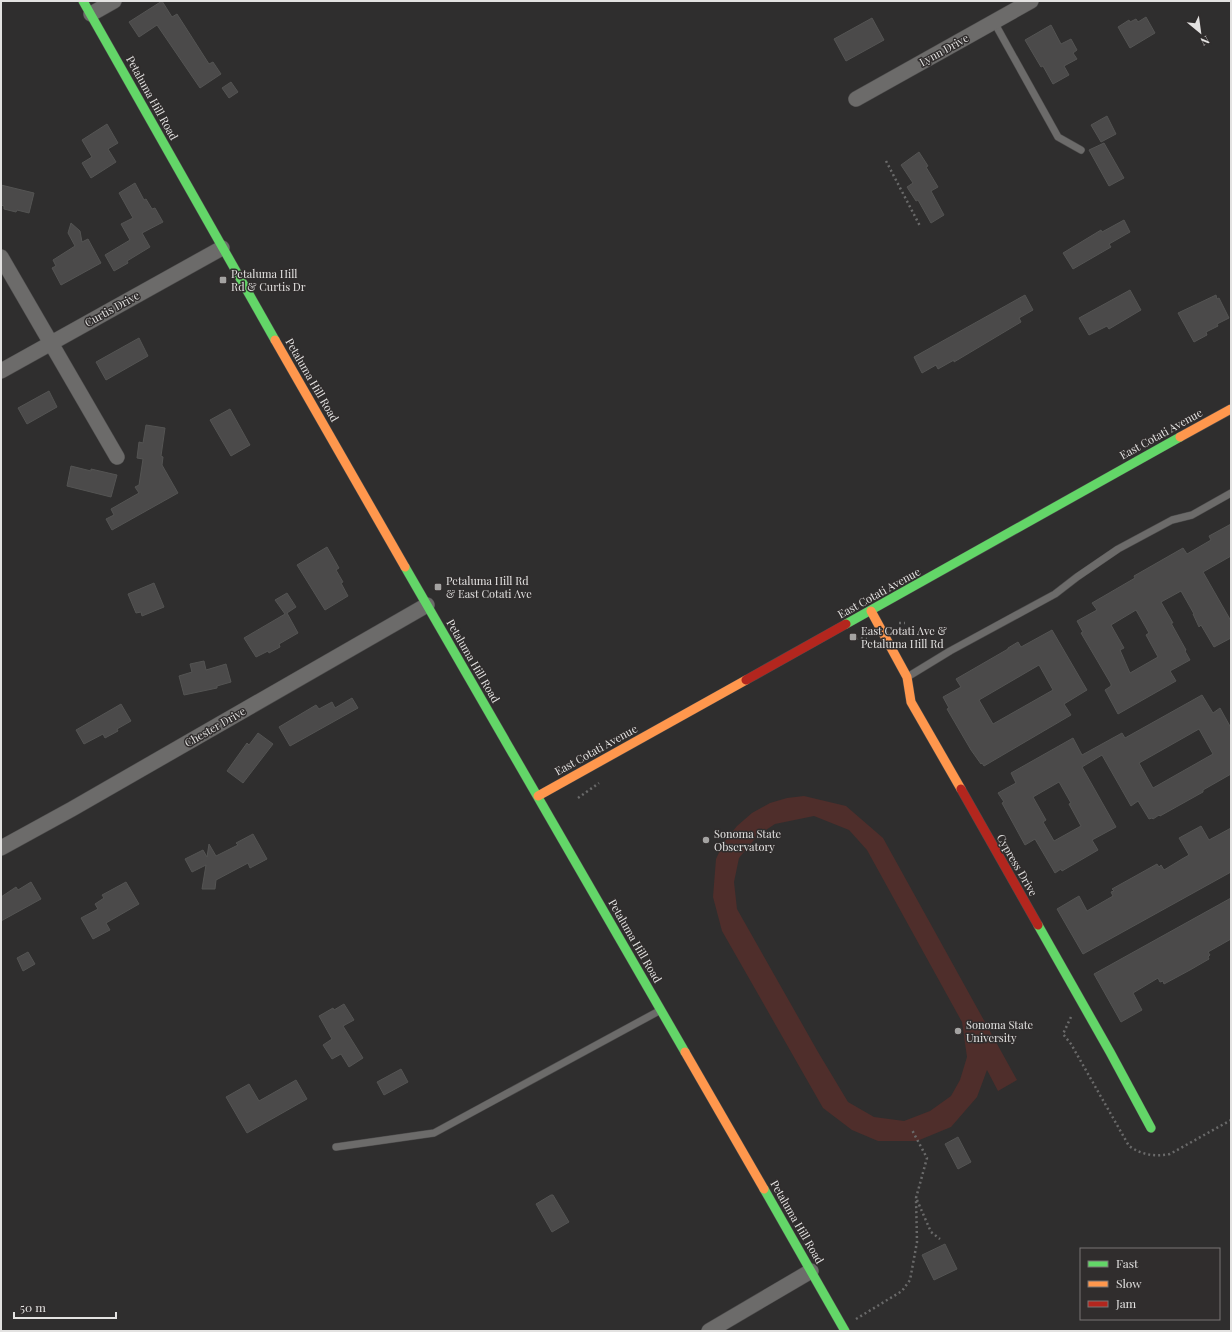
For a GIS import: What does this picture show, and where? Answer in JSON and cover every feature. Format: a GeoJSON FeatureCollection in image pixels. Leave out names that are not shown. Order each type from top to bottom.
{"type":"FeatureCollection","features":[{"type":"Feature","properties":{"kind":"main road","name":"Petaluma Hill Road"},"geometry":{"type":"LineString","coordinates":[[83,1],[222,248],[843,1329]]}},
{"type":"Feature","properties":{"kind":"main road","name":"East Cotati Avenue"},"geometry":{"type":"LineString","coordinates":[[538,796],[1231,409]]}},
{"type":"Feature","properties":{"kind":"main road","name":"Cypress Drive"},"geometry":{"type":"LineString","coordinates":[[871,611],[907,677],[911,702],[1110,1052],[1151,1128]]}},
{"type":"Feature","properties":{"kind":"street"},"geometry":{"type":"LineString","coordinates":[[91,14],[114,1]]}},
{"type":"Feature","properties":{"kind":"street","name":"Lynn Drive"},"geometry":{"type":"LineString","coordinates":[[856,99],[1031,1]]}},
{"type":"Feature","properties":{"kind":"street","name":"Curtis Drive"},"geometry":{"type":"LineString","coordinates":[[1,371],[222,248]]}},
{"type":"Feature","properties":{"kind":"street"},"geometry":{"type":"LineString","coordinates":[[1,257],[117,457]]}},
{"type":"Feature","properties":{"kind":"street","name":"Chester Drive"},"geometry":{"type":"LineString","coordinates":[[1,848],[72,809],[427,605]]}},
{"type":"Feature","properties":{"kind":"street"},"geometry":{"type":"LineString","coordinates":[[709,1331],[811,1271]]}},
{"type":"Feature","properties":{"kind":"lane"},"geometry":{"type":"LineString","coordinates":[[994,22],[1058,137],[1081,150]]}},
{"type":"Feature","properties":{"kind":"lane"},"geometry":{"type":"LineString","coordinates":[[907,677],[950,651],[1049,598],[1118,549],[1172,520],[1192,514],[1231,493]]}},
{"type":"Feature","properties":{"kind":"lane"},"geometry":{"type":"LineString","coordinates":[[336,1147],[434,1133],[661,1010]]}},
{"type":"Feature","properties":{"kind":"path"},"geometry":{"type":"LineString","coordinates":[[886,161],[920,226]]}},
{"type":"Feature","properties":{"kind":"path"},"geometry":{"type":"LineString","coordinates":[[899,623],[905,623]]}},
{"type":"Feature","properties":{"kind":"path"},"geometry":{"type":"LineString","coordinates":[[843,1329],[902,1291],[910,1280],[917,1242],[916,1198],[927,1158],[912,1130]]}},
{"type":"Feature","properties":{"kind":"path"},"geometry":{"type":"LineString","coordinates":[[916,1198],[931,1232],[940,1239]]}},
{"type":"Feature","properties":{"kind":"shaded area"},"geometry":{"type":"Polygon","coordinates":[[[804,796],[846,806],[883,838],[1017,1080],[998,1091],[987,1070],[977,1097],[951,1127],[917,1141],[878,1141],[852,1130],[823,1108],[722,931],[713,897],[716,859],[724,842],[737,826],[752,813],[770,803],[787,798],[804,796]],[[814,816],[775,824],[758,835],[739,858],[734,882],[737,909],[848,1102],[874,1117],[904,1121],[930,1111],[951,1096],[960,1080],[967,1057],[962,1022],[867,850],[849,830],[814,816]]]}},
{"type":"Feature","properties":{"kind":"building"},"geometry":{"type":"Polygon","coordinates":[[[162,1],[172,17],[177,14],[209,64],[213,62],[221,74],[200,88],[157,25],[139,37],[129,22],[162,1]]]}},
{"type":"Feature","properties":{"kind":"building"},"geometry":{"type":"Polygon","coordinates":[[[1146,17],[1155,33],[1130,48],[1118,27],[1129,20],[1130,22],[1136,19],[1138,22],[1146,17]]]}},
{"type":"Feature","properties":{"kind":"building"},"geometry":{"type":"Polygon","coordinates":[[[872,18],[884,40],[846,61],[834,39],[872,18]]]}},
{"type":"Feature","properties":{"kind":"building"},"geometry":{"type":"Polygon","coordinates":[[[1051,25],[1061,44],[1071,39],[1077,50],[1073,53],[1077,59],[1064,66],[1069,75],[1053,84],[1043,66],[1041,67],[1025,40],[1051,25]]]}},
{"type":"Feature","properties":{"kind":"building"},"geometry":{"type":"Polygon","coordinates":[[[231,82],[238,92],[229,98],[222,88],[231,82]]]}},
{"type":"Feature","properties":{"kind":"building"},"geometry":{"type":"Polygon","coordinates":[[[1107,116],[1116,134],[1101,142],[1091,125],[1107,116]]]}},
{"type":"Feature","properties":{"kind":"building"},"geometry":{"type":"Polygon","coordinates":[[[107,124],[118,143],[108,149],[116,162],[91,178],[82,163],[92,157],[82,140],[107,124]]]}},
{"type":"Feature","properties":{"kind":"building"},"geometry":{"type":"Polygon","coordinates":[[[1104,143],[1124,178],[1109,186],[1089,150],[1104,143]]]}},
{"type":"Feature","properties":{"kind":"building"},"geometry":{"type":"Polygon","coordinates":[[[919,152],[928,166],[926,167],[938,187],[931,191],[944,215],[931,223],[918,200],[916,201],[907,187],[913,183],[901,165],[919,152]]]}},
{"type":"Feature","properties":{"kind":"building"},"geometry":{"type":"Polygon","coordinates":[[[135,183],[144,200],[146,199],[152,209],[155,208],[163,222],[142,233],[150,247],[114,271],[105,255],[130,240],[121,224],[133,218],[119,193],[135,183]]]}},
{"type":"Feature","properties":{"kind":"building"},"geometry":{"type":"Polygon","coordinates":[[[1,185],[34,193],[29,213],[4,209],[4,206],[1,205],[1,185]]]}},
{"type":"Feature","properties":{"kind":"building"},"geometry":{"type":"Polygon","coordinates":[[[1124,220],[1130,232],[1109,244],[1111,247],[1073,269],[1063,253],[1101,230],[1102,232],[1124,220]]]}},
{"type":"Feature","properties":{"kind":"building"},"geometry":{"type":"Polygon","coordinates":[[[71,223],[80,231],[82,242],[88,239],[101,263],[61,285],[52,268],[56,266],[53,260],[75,246],[68,233],[71,223]]]}},
{"type":"Feature","properties":{"kind":"building"},"geometry":{"type":"Polygon","coordinates":[[[1130,290],[1141,310],[1109,329],[1107,326],[1089,335],[1079,318],[1130,290]]]}},
{"type":"Feature","properties":{"kind":"building"},"geometry":{"type":"Polygon","coordinates":[[[1025,295],[1033,310],[1019,318],[1021,322],[954,362],[954,360],[938,369],[936,365],[922,373],[914,357],[1025,295]]]}},
{"type":"Feature","properties":{"kind":"building"},"geometry":{"type":"Polygon","coordinates":[[[1216,295],[1229,318],[1217,324],[1218,326],[1206,332],[1207,335],[1194,342],[1178,313],[1216,295]]]}},
{"type":"Feature","properties":{"kind":"building"},"geometry":{"type":"Polygon","coordinates":[[[139,338],[148,356],[106,380],[96,362],[139,338]]]}},
{"type":"Feature","properties":{"kind":"building"},"geometry":{"type":"Polygon","coordinates":[[[49,391],[57,407],[27,424],[18,408],[49,391]]]}},
{"type":"Feature","properties":{"kind":"building"},"geometry":{"type":"Polygon","coordinates":[[[230,409],[250,445],[231,456],[210,420],[230,409]]]}},
{"type":"Feature","properties":{"kind":"building"},"geometry":{"type":"Polygon","coordinates":[[[146,425],[165,428],[161,456],[163,457],[162,465],[178,493],[112,530],[106,519],[114,515],[111,509],[139,493],[135,487],[139,485],[143,459],[137,458],[139,442],[143,443],[146,425]]]}},
{"type":"Feature","properties":{"kind":"building"},"geometry":{"type":"Polygon","coordinates":[[[71,466],[117,475],[111,497],[67,486],[71,466]]]}},
{"type":"Feature","properties":{"kind":"building"},"geometry":{"type":"Polygon","coordinates":[[[1231,524],[1231,556],[1203,572],[1231,621],[1231,638],[1214,647],[1201,625],[1199,627],[1194,614],[1181,591],[1161,602],[1173,623],[1171,623],[1190,660],[1170,671],[1176,681],[1118,714],[1105,690],[1111,686],[1111,684],[1081,633],[1083,632],[1077,621],[1097,610],[1092,603],[1135,578],[1134,576],[1183,548],[1187,554],[1211,540],[1209,536],[1231,524]],[[1136,610],[1111,625],[1124,648],[1120,650],[1130,673],[1158,657],[1146,635],[1149,633],[1136,610]]]}},
{"type":"Feature","properties":{"kind":"building"},"geometry":{"type":"Polygon","coordinates":[[[327,547],[339,568],[336,570],[343,582],[341,583],[348,596],[325,610],[297,565],[327,547]]]}},
{"type":"Feature","properties":{"kind":"building"},"geometry":{"type":"Polygon","coordinates":[[[154,583],[164,607],[142,616],[141,612],[136,613],[128,594],[154,583]]]}},
{"type":"Feature","properties":{"kind":"building"},"geometry":{"type":"Polygon","coordinates":[[[287,593],[296,607],[287,613],[298,633],[279,644],[280,647],[269,653],[268,651],[256,657],[244,638],[285,614],[275,600],[287,593]]]}},
{"type":"Feature","properties":{"kind":"building"},"geometry":{"type":"Polygon","coordinates":[[[1052,630],[1087,690],[1064,704],[1071,715],[984,766],[971,750],[947,709],[949,708],[943,697],[961,687],[956,679],[1018,642],[1021,647],[1052,630]],[[1039,665],[979,700],[993,724],[1053,690],[1039,665]]]}},
{"type":"Feature","properties":{"kind":"building"},"geometry":{"type":"Polygon","coordinates":[[[204,661],[206,670],[226,664],[231,682],[217,686],[217,688],[184,695],[179,676],[192,672],[190,664],[204,661]]]}},
{"type":"Feature","properties":{"kind":"building"},"geometry":{"type":"Polygon","coordinates":[[[1202,695],[1213,713],[1220,708],[1231,728],[1231,774],[1203,790],[1203,792],[1160,816],[1159,815],[1153,819],[1149,819],[1138,801],[1131,806],[1102,755],[1082,767],[1116,827],[1092,840],[1098,850],[1062,871],[1061,869],[1055,873],[1035,839],[1025,845],[998,793],[1016,783],[1011,773],[1073,738],[1082,755],[1122,733],[1125,738],[1202,695]],[[1199,729],[1139,763],[1153,788],[1213,754],[1199,729]],[[1059,782],[1033,797],[1046,820],[1043,822],[1054,841],[1081,826],[1069,804],[1071,803],[1059,782]]]}},
{"type":"Feature","properties":{"kind":"building"},"geometry":{"type":"Polygon","coordinates":[[[352,698],[358,708],[290,746],[279,727],[316,705],[319,709],[332,702],[335,708],[352,698]]]}},
{"type":"Feature","properties":{"kind":"building"},"geometry":{"type":"Polygon","coordinates":[[[121,704],[131,721],[117,729],[118,731],[105,738],[103,734],[84,744],[76,730],[121,704]]]}},
{"type":"Feature","properties":{"kind":"building"},"geometry":{"type":"Polygon","coordinates":[[[258,733],[273,744],[243,783],[227,771],[247,743],[249,745],[258,733]]]}},
{"type":"Feature","properties":{"kind":"building"},"geometry":{"type":"Polygon","coordinates":[[[1201,826],[1209,840],[1231,828],[1231,872],[1083,954],[1057,909],[1079,896],[1087,911],[1113,896],[1111,892],[1114,891],[1112,889],[1157,864],[1159,867],[1161,865],[1164,870],[1189,855],[1179,838],[1201,826]]]}},
{"type":"Feature","properties":{"kind":"building"},"geometry":{"type":"Polygon","coordinates":[[[253,834],[267,859],[250,868],[248,863],[216,880],[215,889],[202,889],[206,865],[192,872],[185,859],[203,850],[207,857],[209,844],[216,856],[238,845],[236,843],[253,834]]]}},
{"type":"Feature","properties":{"kind":"building"},"geometry":{"type":"Polygon","coordinates":[[[31,882],[41,899],[1,921],[1,897],[16,887],[18,890],[31,882]]]}},
{"type":"Feature","properties":{"kind":"building"},"geometry":{"type":"Polygon","coordinates":[[[126,882],[139,904],[106,923],[110,930],[93,939],[81,918],[98,909],[95,904],[104,898],[102,895],[126,882]]]}},
{"type":"Feature","properties":{"kind":"building"},"geometry":{"type":"Polygon","coordinates":[[[1231,898],[1231,939],[1208,952],[1210,955],[1208,957],[1209,959],[1190,970],[1164,984],[1163,981],[1160,982],[1158,978],[1133,993],[1142,1010],[1121,1022],[1094,974],[1231,898]]]}},
{"type":"Feature","properties":{"kind":"building"},"geometry":{"type":"Polygon","coordinates":[[[28,952],[35,964],[23,971],[17,958],[28,952]]]}},
{"type":"Feature","properties":{"kind":"building"},"geometry":{"type":"Polygon","coordinates":[[[344,1004],[354,1020],[343,1026],[363,1058],[349,1067],[341,1054],[332,1059],[323,1045],[332,1039],[319,1016],[344,1004]]]}},
{"type":"Feature","properties":{"kind":"building"},"geometry":{"type":"Polygon","coordinates":[[[401,1069],[408,1082],[384,1095],[377,1082],[401,1069]]]}},
{"type":"Feature","properties":{"kind":"building"},"geometry":{"type":"Polygon","coordinates":[[[296,1080],[307,1099],[247,1133],[226,1097],[249,1084],[259,1101],[296,1080]]]}},
{"type":"Feature","properties":{"kind":"building"},"geometry":{"type":"Polygon","coordinates":[[[958,1137],[971,1162],[958,1169],[945,1144],[958,1137]]]}},
{"type":"Feature","properties":{"kind":"building"},"geometry":{"type":"Polygon","coordinates":[[[553,1195],[569,1222],[552,1232],[536,1204],[553,1195]]]}},
{"type":"Feature","properties":{"kind":"building"},"geometry":{"type":"Polygon","coordinates":[[[945,1244],[957,1269],[934,1280],[922,1255],[945,1244]]]}},
{"type":"Feature","properties":{"kind":"traffic: fast"},"geometry":{"type":"LineString","coordinates":[[83,1],[275,340]]}},
{"type":"Feature","properties":{"kind":"traffic: fast"},"geometry":{"type":"LineString","coordinates":[[846,624],[1180,437]]}},
{"type":"Feature","properties":{"kind":"traffic: fast"},"geometry":{"type":"LineString","coordinates":[[405,567],[685,1052]]}},
{"type":"Feature","properties":{"kind":"traffic: fast"},"geometry":{"type":"LineString","coordinates":[[1038,925],[1151,1128]]}},
{"type":"Feature","properties":{"kind":"traffic: fast"},"geometry":{"type":"LineString","coordinates":[[764,1189],[845,1331]]}},
{"type":"Feature","properties":{"kind":"traffic: slow"},"geometry":{"type":"LineString","coordinates":[[275,340],[405,567]]}},
{"type":"Feature","properties":{"kind":"traffic: slow"},"geometry":{"type":"LineString","coordinates":[[1180,437],[1231,409]]}},
{"type":"Feature","properties":{"kind":"traffic: slow"},"geometry":{"type":"LineString","coordinates":[[871,611],[907,677],[911,702],[961,789]]}},
{"type":"Feature","properties":{"kind":"traffic: slow"},"geometry":{"type":"LineString","coordinates":[[538,796],[746,680]]}},
{"type":"Feature","properties":{"kind":"traffic: slow"},"geometry":{"type":"LineString","coordinates":[[685,1052],[764,1189]]}},
{"type":"Feature","properties":{"kind":"traffic: jam"},"geometry":{"type":"LineString","coordinates":[[746,680],[846,624]]}},
{"type":"Feature","properties":{"kind":"traffic: jam"},"geometry":{"type":"LineString","coordinates":[[961,789],[1038,925]]}},
{"type":"Feature","properties":{"kind":"place","name":"Petaluma Hill Rd & Curtis Dr"},"geometry":{"type":"Point","coordinates":[223,280]}},
{"type":"Feature","properties":{"kind":"place","name":"Petaluma Hill Rd & East Cotati Ave"},"geometry":{"type":"Point","coordinates":[438,587]}},
{"type":"Feature","properties":{"kind":"place","name":"East Cotati Ave & Petaluma Hill Rd"},"geometry":{"type":"Point","coordinates":[853,637]}},
{"type":"Feature","properties":{"kind":"place","name":"Sonoma State Observatory"},"geometry":{"type":"Point","coordinates":[706,840]}},
{"type":"Feature","properties":{"kind":"place","name":"Sonoma State University"},"geometry":{"type":"Point","coordinates":[958,1031]}}]}
